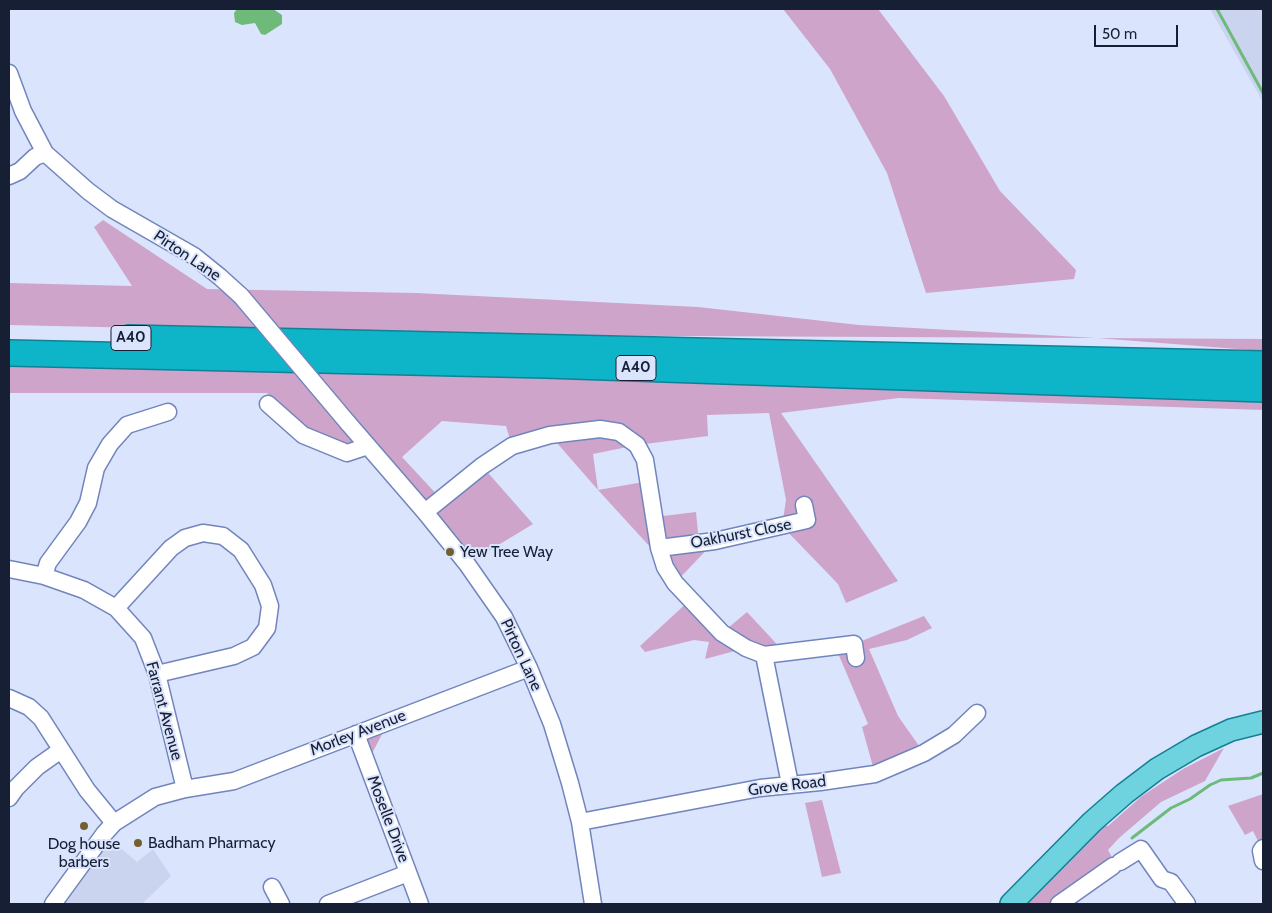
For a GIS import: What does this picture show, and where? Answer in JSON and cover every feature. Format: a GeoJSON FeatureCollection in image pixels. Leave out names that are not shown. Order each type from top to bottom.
{"type":"FeatureCollection","features":[{"type":"Feature","properties":{"kind":"highway","name":"A40"},"geometry":{"type":"LineString","coordinates":[[9,336],[1263,364]]}},
{"type":"Feature","properties":{"kind":"highway","name":"A40"},"geometry":{"type":"LineString","coordinates":[[9,353],[555,366],[1263,389]]}},
{"type":"Feature","properties":{"kind":"main road"},"geometry":{"type":"LineString","coordinates":[[1011,904],[1092,822],[1150,774],[1196,746],[1231,730],[1263,722]]}},
{"type":"Feature","properties":{"kind":"street","name":"Pirton Lane"},"geometry":{"type":"LineString","coordinates":[[9,72],[23,110],[45,153],[88,191],[106,204],[194,256],[241,296],[425,512],[467,564],[504,616],[529,668],[552,724],[580,822],[593,904]]}},
{"type":"Feature","properties":{"kind":"street"},"geometry":{"type":"LineString","coordinates":[[9,176],[20,171],[35,157],[45,153]]}},
{"type":"Feature","properties":{"kind":"street"},"geometry":{"type":"LineString","coordinates":[[268,404],[303,435],[347,453],[368,446]]}},
{"type":"Feature","properties":{"kind":"street"},"geometry":{"type":"LineString","coordinates":[[44,576],[48,563],[78,522],[88,503],[96,468],[110,444],[127,425],[168,412]]}},
{"type":"Feature","properties":{"kind":"street"},"geometry":{"type":"LineString","coordinates":[[425,512],[482,466],[512,446],[550,435],[600,429],[618,432],[637,445],[645,460],[665,567],[675,583],[722,633],[746,648],[764,655],[854,644],[856,658]]}},
{"type":"Feature","properties":{"kind":"street","name":"Oakhurst Close"},"geometry":{"type":"LineString","coordinates":[[660,548],[715,541],[807,520],[804,505]]}},
{"type":"Feature","properties":{"kind":"street"},"geometry":{"type":"LineString","coordinates":[[116,608],[171,548],[185,538],[203,533],[223,536],[241,550],[264,585],[270,606],[266,628],[253,647],[234,656],[157,674]]}},
{"type":"Feature","properties":{"kind":"street","name":"Farrant Avenue"},"geometry":{"type":"LineString","coordinates":[[9,569],[44,576],[84,590],[116,608],[142,638],[157,674],[185,789]]}},
{"type":"Feature","properties":{"kind":"street"},"geometry":{"type":"LineString","coordinates":[[764,655],[790,784]]}},
{"type":"Feature","properties":{"kind":"street","name":"Morley Avenue"},"geometry":{"type":"LineString","coordinates":[[53,904],[114,823],[155,797],[185,789],[234,781],[529,668]]}},
{"type":"Feature","properties":{"kind":"street"},"geometry":{"type":"LineString","coordinates":[[9,698],[30,707],[41,718],[87,790],[114,823]]}},
{"type":"Feature","properties":{"kind":"street","name":"Grove Road"},"geometry":{"type":"LineString","coordinates":[[580,822],[760,788],[875,774],[924,753],[954,735],[977,713]]}},
{"type":"Feature","properties":{"kind":"street","name":"Moselle Drive"},"geometry":{"type":"LineString","coordinates":[[356,734],[420,904]]}},
{"type":"Feature","properties":{"kind":"street"},"geometry":{"type":"LineString","coordinates":[[9,798],[16,788],[37,767],[61,750]]}},
{"type":"Feature","properties":{"kind":"street"},"geometry":{"type":"LineString","coordinates":[[1263,848],[1261,851],[1263,861]]}},
{"type":"Feature","properties":{"kind":"street"},"geometry":{"type":"LineString","coordinates":[[1059,904],[1141,849],[1162,879],[1171,882],[1187,904]]}},
{"type":"Feature","properties":{"kind":"street"},"geometry":{"type":"LineString","coordinates":[[328,904],[408,873]]}},
{"type":"Feature","properties":{"kind":"street"},"geometry":{"type":"LineString","coordinates":[[272,887],[281,904]]}},
{"type":"Feature","properties":{"kind":"shaded area"},"geometry":{"type":"Polygon","coordinates":[[[237,9],[273,9],[282,15],[282,24],[265,35],[261,34],[255,23],[242,25],[235,22],[234,13],[237,9]]]}},
{"type":"Feature","properties":{"kind":"shaded area"},"geometry":{"type":"Polygon","coordinates":[[[783,9],[878,9],[944,96],[1000,191],[1076,270],[1074,279],[926,293],[887,173],[830,69],[783,9]]]}},
{"type":"Feature","properties":{"kind":"shaded area"},"geometry":{"type":"Polygon","coordinates":[[[1210,9],[1263,9],[1263,102],[1210,9]]]}},
{"type":"Feature","properties":{"kind":"shaded area"},"geometry":{"type":"Polygon","coordinates":[[[103,220],[207,289],[416,293],[698,307],[859,325],[1097,338],[462,335],[9,325],[9,283],[132,286],[94,227],[103,220]]]}},
{"type":"Feature","properties":{"kind":"shaded area"},"geometry":{"type":"Polygon","coordinates":[[[1097,338],[1263,339],[1263,351],[1097,338]]]}},
{"type":"Feature","properties":{"kind":"shaded area"},"geometry":{"type":"Polygon","coordinates":[[[9,362],[614,379],[1263,402],[1263,410],[899,398],[781,413],[898,581],[846,603],[838,584],[782,526],[786,500],[769,413],[707,415],[708,436],[637,445],[593,454],[598,490],[550,435],[512,446],[506,426],[442,421],[402,457],[441,499],[482,466],[533,524],[467,564],[368,446],[347,453],[307,431],[267,393],[9,393],[9,362]]]}},
{"type":"Feature","properties":{"kind":"shaded area"},"geometry":{"type":"Polygon","coordinates":[[[649,481],[655,517],[696,512],[699,543],[715,541],[675,583],[652,549],[598,490],[649,481]]]}},
{"type":"Feature","properties":{"kind":"shaded area"},"geometry":{"type":"Polygon","coordinates":[[[690,600],[722,633],[747,612],[785,653],[746,648],[705,659],[709,642],[694,640],[645,652],[640,646],[690,600]]]}},
{"type":"Feature","properties":{"kind":"shaded area"},"geometry":{"type":"Polygon","coordinates":[[[924,616],[932,628],[907,640],[869,649],[898,716],[924,753],[875,774],[862,727],[868,724],[835,646],[854,644],[924,616]]]}},
{"type":"Feature","properties":{"kind":"shaded area"},"geometry":{"type":"Polygon","coordinates":[[[389,721],[367,763],[356,734],[389,721]]]}},
{"type":"Feature","properties":{"kind":"shaded area"},"geometry":{"type":"Polygon","coordinates":[[[1224,748],[1205,781],[1161,802],[1119,838],[1108,850],[1113,859],[1053,904],[1011,904],[1092,822],[1108,826],[1142,796],[1183,769],[1224,748]]]}},
{"type":"Feature","properties":{"kind":"shaded area"},"geometry":{"type":"Polygon","coordinates":[[[1263,794],[1263,839],[1258,841],[1253,831],[1245,835],[1228,806],[1263,794]]]}},
{"type":"Feature","properties":{"kind":"shaded area"},"geometry":{"type":"Polygon","coordinates":[[[822,800],[841,873],[822,877],[805,803],[822,800]]]}},
{"type":"Feature","properties":{"kind":"shaded area"},"geometry":{"type":"Polygon","coordinates":[[[104,834],[137,862],[153,849],[171,876],[142,904],[53,904],[104,834]]]}},
{"type":"Feature","properties":{"kind":"waterway"},"geometry":{"type":"LineString","coordinates":[[1217,9],[1263,93]]}},
{"type":"Feature","properties":{"kind":"waterway"},"geometry":{"type":"LineString","coordinates":[[1132,838],[1171,808],[1190,799],[1210,785],[1221,780],[1251,778],[1263,773]]}},
{"type":"Feature","properties":{"kind":"place","name":"Yew Tree Way"},"geometry":{"type":"Point","coordinates":[450,552]}},
{"type":"Feature","properties":{"kind":"place","name":"Dog house barbers"},"geometry":{"type":"Point","coordinates":[84,826]}},
{"type":"Feature","properties":{"kind":"place","name":"Badham Pharmacy"},"geometry":{"type":"Point","coordinates":[138,843]}}]}
